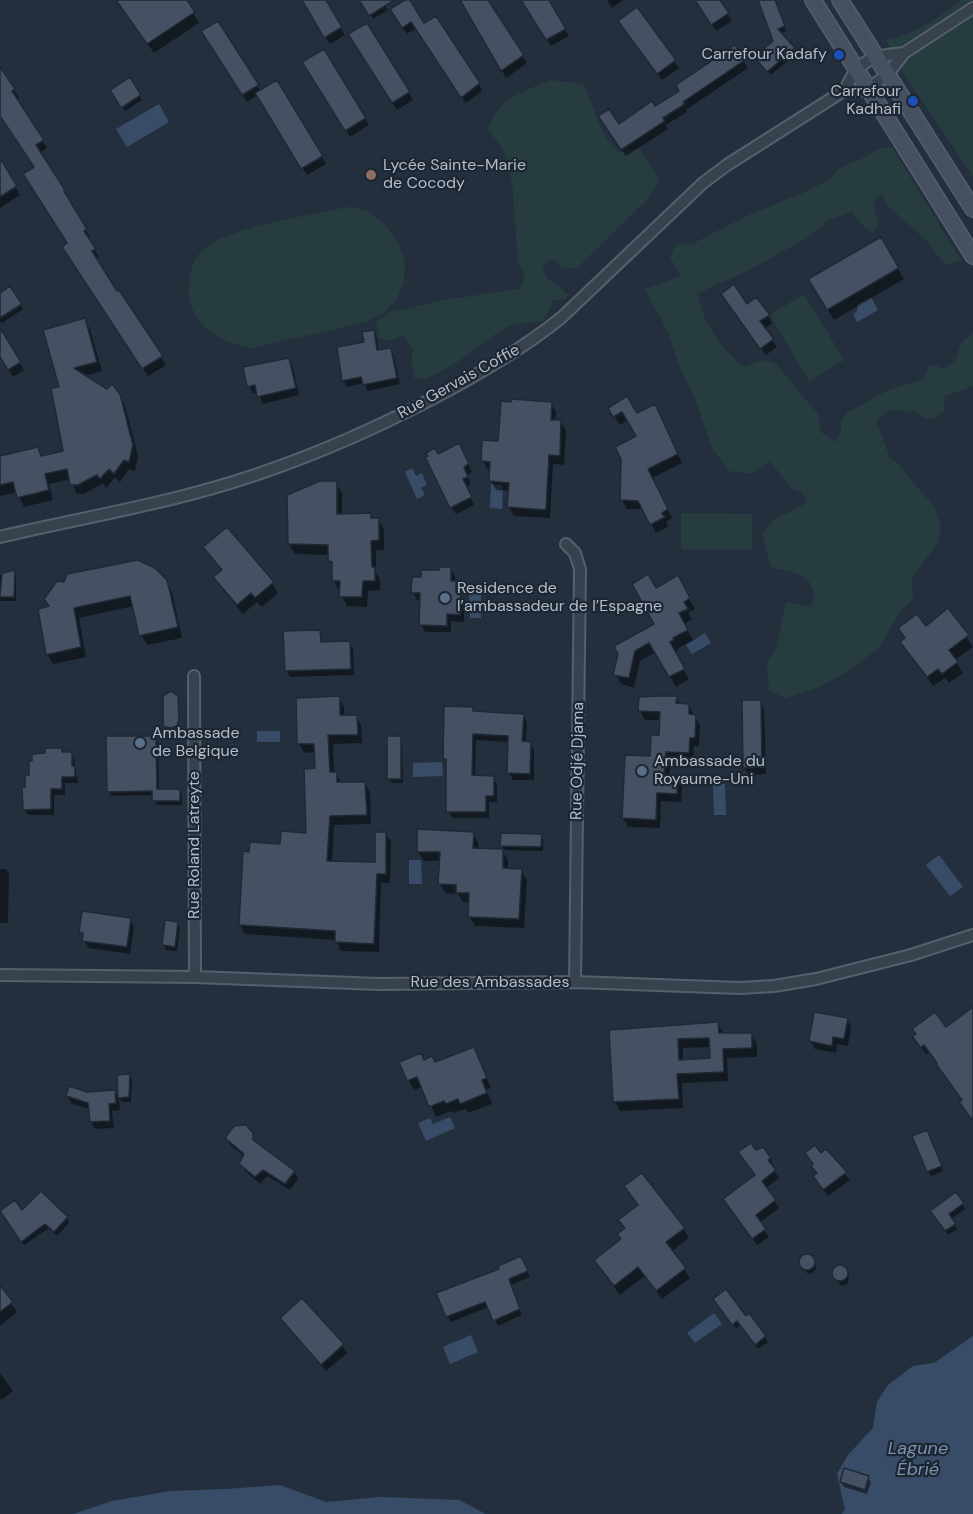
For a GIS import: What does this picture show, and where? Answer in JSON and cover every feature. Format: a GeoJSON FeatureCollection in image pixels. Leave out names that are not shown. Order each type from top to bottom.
{"type":"FeatureCollection","features":[{"type":"Feature","properties":{"kind":"main road"},"geometry":{"type":"LineString","coordinates":[[813,0],[973,256]]}},
{"type":"Feature","properties":{"kind":"main road"},"geometry":{"type":"LineString","coordinates":[[840,0],[973,210]]}},
{"type":"Feature","properties":{"kind":"street"},"geometry":{"type":"LineString","coordinates":[[904,53],[877,56],[857,69],[850,77],[845,90],[860,91],[868,88],[888,74],[904,53],[973,8]]}},
{"type":"Feature","properties":{"kind":"street","name":"Rue Gervais Coffie"},"geometry":{"type":"LineString","coordinates":[[0,537],[228,484],[292,462],[390,421],[508,356],[538,336],[568,311],[703,183],[727,165],[845,90]]}},
{"type":"Feature","properties":{"kind":"street","name":"Rue Odjé Djama"},"geometry":{"type":"LineString","coordinates":[[566,544],[575,553],[580,569],[575,982]]}},
{"type":"Feature","properties":{"kind":"street","name":"Rue Roland Latreyte"},"geometry":{"type":"LineString","coordinates":[[194,676],[195,977]]}},
{"type":"Feature","properties":{"kind":"street","name":"Rue des Ambassades"},"geometry":{"type":"LineString","coordinates":[[0,975],[195,977],[379,984],[575,982],[740,988],[774,986],[816,979],[911,955],[973,935]]}},
{"type":"Feature","properties":{"kind":"green space"},"geometry":{"type":"Polygon","coordinates":[[[960,0],[973,0],[973,176],[903,73],[886,40],[926,25],[960,0]]]}},
{"type":"Feature","properties":{"kind":"green space"},"geometry":{"type":"Polygon","coordinates":[[[550,80],[583,84],[601,129],[612,145],[620,153],[632,149],[640,150],[659,182],[646,201],[578,267],[562,269],[556,261],[550,259],[542,268],[547,277],[568,295],[566,299],[553,300],[544,321],[518,324],[503,329],[436,374],[415,379],[411,362],[413,349],[404,335],[387,341],[379,338],[376,322],[391,312],[444,300],[519,289],[525,278],[518,260],[512,182],[504,152],[488,128],[493,117],[506,102],[550,80]]]}},
{"type":"Feature","properties":{"kind":"green space"},"geometry":{"type":"Polygon","coordinates":[[[892,147],[961,260],[945,265],[926,240],[889,207],[881,194],[873,203],[878,224],[874,233],[864,227],[852,212],[830,219],[807,238],[749,270],[698,293],[708,324],[728,352],[744,367],[763,360],[776,364],[818,414],[821,432],[835,442],[841,433],[841,421],[847,413],[888,390],[920,380],[925,376],[929,366],[942,369],[955,361],[961,344],[973,332],[973,386],[945,396],[944,410],[934,419],[926,419],[916,412],[888,410],[876,421],[890,458],[897,463],[935,508],[941,527],[937,543],[912,579],[913,599],[900,612],[878,649],[848,671],[817,688],[785,698],[769,690],[767,663],[777,646],[786,602],[811,607],[814,595],[810,583],[800,575],[771,567],[763,534],[768,526],[779,517],[807,502],[802,492],[792,489],[770,461],[751,474],[729,471],[712,448],[668,332],[645,289],[681,276],[670,257],[675,246],[682,243],[692,244],[751,214],[829,180],[838,169],[878,149],[892,147]]]}},
{"type":"Feature","properties":{"kind":"green space"},"geometry":{"type":"Polygon","coordinates":[[[348,207],[366,210],[384,224],[399,244],[405,263],[404,283],[396,300],[385,312],[366,322],[252,348],[226,341],[204,326],[191,306],[189,298],[190,275],[200,253],[211,244],[247,229],[348,207]]]}},
{"type":"Feature","properties":{"kind":"green space"},"geometry":{"type":"Polygon","coordinates":[[[804,294],[844,360],[809,381],[770,315],[804,294]]]}},
{"type":"Feature","properties":{"kind":"green space"},"geometry":{"type":"Polygon","coordinates":[[[681,513],[752,514],[752,550],[681,549],[681,513]]]}},
{"type":"Feature","properties":{"kind":"water"},"geometry":{"type":"Polygon","coordinates":[[[159,104],[169,122],[127,147],[116,129],[159,104]]]}},
{"type":"Feature","properties":{"kind":"water"},"geometry":{"type":"Polygon","coordinates":[[[871,297],[878,310],[857,322],[853,314],[857,311],[858,304],[871,297]]]}},
{"type":"Feature","properties":{"kind":"water"},"geometry":{"type":"Polygon","coordinates":[[[412,468],[416,476],[422,473],[427,485],[421,488],[425,495],[417,499],[405,472],[412,468]]]}},
{"type":"Feature","properties":{"kind":"water"},"geometry":{"type":"Polygon","coordinates":[[[491,484],[503,485],[502,509],[490,508],[491,484]]]}},
{"type":"Feature","properties":{"kind":"water"},"geometry":{"type":"Polygon","coordinates":[[[469,593],[481,594],[481,618],[470,618],[469,593]]]}},
{"type":"Feature","properties":{"kind":"water"},"geometry":{"type":"Polygon","coordinates":[[[705,633],[711,643],[692,654],[686,645],[705,633]]]}},
{"type":"Feature","properties":{"kind":"water"},"geometry":{"type":"Polygon","coordinates":[[[257,731],[280,731],[280,742],[257,742],[257,731]]]}},
{"type":"Feature","properties":{"kind":"water"},"geometry":{"type":"Polygon","coordinates":[[[442,762],[443,776],[413,777],[413,763],[442,762]]]}},
{"type":"Feature","properties":{"kind":"water"},"geometry":{"type":"Polygon","coordinates":[[[713,784],[725,784],[726,815],[714,815],[713,784]]]}},
{"type":"Feature","properties":{"kind":"water"},"geometry":{"type":"Polygon","coordinates":[[[939,855],[963,887],[950,896],[926,865],[939,855]]]}},
{"type":"Feature","properties":{"kind":"water"},"geometry":{"type":"Polygon","coordinates":[[[409,860],[421,860],[422,884],[409,884],[409,860]]]}},
{"type":"Feature","properties":{"kind":"water"},"geometry":{"type":"Polygon","coordinates":[[[450,1117],[455,1128],[426,1141],[418,1123],[430,1118],[433,1124],[450,1117]]]}},
{"type":"Feature","properties":{"kind":"water"},"geometry":{"type":"Polygon","coordinates":[[[714,1313],[722,1324],[695,1343],[687,1333],[714,1313]]]}},
{"type":"Feature","properties":{"kind":"water"},"geometry":{"type":"Polygon","coordinates":[[[471,1335],[478,1352],[450,1364],[443,1347],[471,1335]]]}},
{"type":"Feature","properties":{"kind":"water","name":"Lagune Ébrié"},"geometry":{"type":"Polygon","coordinates":[[[973,1336],[973,1514],[842,1514],[845,1509],[837,1474],[848,1455],[873,1428],[877,1402],[888,1385],[913,1366],[934,1363],[973,1336]]]}},
{"type":"Feature","properties":{"kind":"water"},"geometry":{"type":"Polygon","coordinates":[[[280,1485],[326,1502],[381,1497],[459,1500],[486,1514],[73,1514],[112,1501],[171,1491],[280,1485]]]}},
{"type":"Feature","properties":{"kind":"building"},"geometry":{"type":"Polygon","coordinates":[[[116,0],[187,0],[195,12],[147,44],[116,0]]]}},
{"type":"Feature","properties":{"kind":"building"},"geometry":{"type":"Polygon","coordinates":[[[302,0],[326,0],[342,27],[324,38],[302,0]]]}},
{"type":"Feature","properties":{"kind":"building"},"geometry":{"type":"Polygon","coordinates":[[[359,0],[394,0],[369,16],[359,0]]]}},
{"type":"Feature","properties":{"kind":"building"},"geometry":{"type":"Polygon","coordinates":[[[405,0],[410,0],[424,23],[436,16],[480,83],[461,98],[411,22],[402,28],[390,9],[405,0]]]}},
{"type":"Feature","properties":{"kind":"building"},"geometry":{"type":"Polygon","coordinates":[[[460,0],[488,0],[524,55],[501,71],[460,0]]]}},
{"type":"Feature","properties":{"kind":"building"},"geometry":{"type":"Polygon","coordinates":[[[521,0],[549,0],[566,29],[546,40],[521,0]]]}},
{"type":"Feature","properties":{"kind":"building"},"geometry":{"type":"Polygon","coordinates":[[[695,0],[720,0],[729,13],[711,25],[695,0]]]}},
{"type":"Feature","properties":{"kind":"building"},"geometry":{"type":"Polygon","coordinates":[[[758,0],[775,0],[785,26],[778,29],[795,48],[767,72],[754,57],[773,41],[758,0]]]}},
{"type":"Feature","properties":{"kind":"building"},"geometry":{"type":"Polygon","coordinates":[[[637,7],[676,60],[657,74],[618,21],[637,7]]]}},
{"type":"Feature","properties":{"kind":"building"},"geometry":{"type":"Polygon","coordinates":[[[218,21],[259,85],[242,95],[201,31],[218,21]]]}},
{"type":"Feature","properties":{"kind":"building"},"geometry":{"type":"Polygon","coordinates":[[[367,23],[410,92],[392,103],[348,34],[367,23]]]}},
{"type":"Feature","properties":{"kind":"building"},"geometry":{"type":"Polygon","coordinates":[[[735,45],[745,60],[683,102],[685,104],[663,118],[665,121],[621,150],[598,116],[609,109],[619,124],[652,101],[655,106],[679,91],[676,85],[735,45]]]}},
{"type":"Feature","properties":{"kind":"building"},"geometry":{"type":"Polygon","coordinates":[[[324,49],[366,118],[345,131],[302,62],[324,49]]]}},
{"type":"Feature","properties":{"kind":"building"},"geometry":{"type":"Polygon","coordinates":[[[0,67],[15,89],[12,91],[44,140],[36,145],[87,229],[84,231],[96,249],[92,251],[163,356],[142,369],[62,247],[67,243],[23,174],[34,167],[0,116],[0,67]]]}},
{"type":"Feature","properties":{"kind":"building"},"geometry":{"type":"Polygon","coordinates":[[[130,77],[141,95],[121,108],[110,90],[130,77]]]}},
{"type":"Feature","properties":{"kind":"building"},"geometry":{"type":"Polygon","coordinates":[[[277,80],[323,156],[301,169],[255,93],[277,80]]]}},
{"type":"Feature","properties":{"kind":"building"},"geometry":{"type":"Polygon","coordinates":[[[0,158],[17,186],[0,197],[0,158]]]}},
{"type":"Feature","properties":{"kind":"building"},"geometry":{"type":"Polygon","coordinates":[[[881,237],[899,268],[827,310],[808,279],[881,237]]]}},
{"type":"Feature","properties":{"kind":"building"},"geometry":{"type":"Polygon","coordinates":[[[734,284],[747,304],[756,297],[770,315],[760,321],[774,339],[760,349],[721,294],[734,284]]]}},
{"type":"Feature","properties":{"kind":"building"},"geometry":{"type":"Polygon","coordinates":[[[10,286],[22,304],[0,318],[0,293],[10,286]]]}},
{"type":"Feature","properties":{"kind":"building"},"geometry":{"type":"Polygon","coordinates":[[[85,318],[97,362],[74,368],[107,389],[112,384],[120,394],[133,445],[129,462],[124,460],[114,474],[109,469],[100,479],[97,475],[78,485],[70,485],[67,469],[45,474],[49,490],[17,498],[13,482],[0,485],[0,456],[38,447],[41,456],[63,451],[51,388],[59,387],[43,330],[85,318]]]}},
{"type":"Feature","properties":{"kind":"building"},"geometry":{"type":"Polygon","coordinates":[[[0,328],[21,362],[8,370],[0,357],[0,328]]]}},
{"type":"Feature","properties":{"kind":"building"},"geometry":{"type":"Polygon","coordinates":[[[374,330],[377,350],[391,348],[397,378],[363,385],[361,377],[342,381],[337,347],[364,342],[362,332],[374,330]]]}},
{"type":"Feature","properties":{"kind":"building"},"geometry":{"type":"Polygon","coordinates":[[[289,358],[296,388],[257,397],[255,385],[247,387],[243,367],[289,358]]]}},
{"type":"Feature","properties":{"kind":"building"},"geometry":{"type":"Polygon","coordinates":[[[627,396],[637,413],[655,404],[678,454],[648,469],[668,509],[662,513],[665,517],[650,525],[638,501],[620,500],[621,459],[615,447],[636,436],[622,412],[613,417],[608,408],[627,396]]]}},
{"type":"Feature","properties":{"kind":"building"},"geometry":{"type":"Polygon","coordinates":[[[511,399],[552,402],[551,420],[561,420],[560,456],[549,455],[546,510],[507,507],[509,483],[489,481],[490,462],[481,461],[482,440],[498,441],[501,401],[511,402],[511,399]]]}},
{"type":"Feature","properties":{"kind":"building"},"geometry":{"type":"Polygon","coordinates":[[[459,443],[469,464],[464,467],[468,477],[463,479],[472,497],[450,508],[425,457],[428,456],[426,453],[435,448],[438,454],[459,443]]]}},
{"type":"Feature","properties":{"kind":"building"},"geometry":{"type":"Polygon","coordinates":[[[320,481],[337,481],[337,514],[371,513],[371,518],[379,518],[379,540],[371,541],[375,581],[363,581],[362,597],[339,597],[340,581],[332,581],[332,562],[328,561],[328,545],[288,544],[287,495],[320,481]]]}},
{"type":"Feature","properties":{"kind":"building"},"geometry":{"type":"Polygon","coordinates":[[[227,527],[274,582],[255,598],[251,593],[237,605],[213,577],[222,570],[203,547],[227,527]]]}},
{"type":"Feature","properties":{"kind":"building"},"geometry":{"type":"Polygon","coordinates":[[[138,560],[155,568],[167,580],[178,627],[139,636],[130,596],[74,608],[81,647],[46,655],[38,609],[49,606],[44,599],[57,581],[64,582],[67,574],[138,560]]]}},
{"type":"Feature","properties":{"kind":"building"},"geometry":{"type":"Polygon","coordinates":[[[439,567],[451,567],[451,581],[456,581],[456,592],[461,593],[460,615],[447,614],[447,626],[419,625],[420,593],[411,593],[412,577],[421,577],[421,570],[439,570],[439,567]]]}},
{"type":"Feature","properties":{"kind":"building"},"geometry":{"type":"Polygon","coordinates":[[[15,570],[14,597],[0,597],[2,573],[15,570]]]}},
{"type":"Feature","properties":{"kind":"building"},"geometry":{"type":"Polygon","coordinates":[[[648,574],[656,588],[678,575],[690,598],[684,602],[688,609],[679,613],[688,630],[670,642],[685,669],[669,677],[649,643],[635,651],[629,678],[613,675],[618,654],[614,646],[654,624],[632,584],[648,574]]]}},
{"type":"Feature","properties":{"kind":"building"},"geometry":{"type":"Polygon","coordinates":[[[948,608],[969,635],[949,650],[958,662],[942,674],[938,669],[927,677],[900,642],[905,638],[898,628],[917,614],[926,626],[948,608]]]}},
{"type":"Feature","properties":{"kind":"building"},"geometry":{"type":"Polygon","coordinates":[[[320,630],[321,642],[350,641],[351,669],[285,671],[283,631],[320,630]]]}},
{"type":"Feature","properties":{"kind":"building"},"geometry":{"type":"Polygon","coordinates":[[[171,691],[178,696],[179,720],[177,726],[171,728],[164,727],[163,696],[171,691]]]}},
{"type":"Feature","properties":{"kind":"building"},"geometry":{"type":"Polygon","coordinates":[[[340,696],[340,715],[357,715],[358,735],[328,735],[330,772],[337,772],[337,782],[365,782],[367,815],[330,816],[327,861],[375,862],[375,832],[386,832],[386,874],[377,874],[374,944],[335,942],[335,931],[239,925],[243,851],[249,852],[250,842],[280,844],[281,831],[306,833],[304,769],[315,768],[314,744],[297,744],[296,698],[340,696]]]}},
{"type":"Feature","properties":{"kind":"building"},"geometry":{"type":"Polygon","coordinates":[[[677,696],[676,703],[689,704],[689,714],[696,715],[695,738],[690,738],[689,753],[666,752],[664,776],[678,777],[677,794],[657,793],[656,820],[622,818],[625,755],[650,756],[651,735],[659,735],[660,712],[638,711],[639,697],[677,696]]]}},
{"type":"Feature","properties":{"kind":"building"},"geometry":{"type":"Polygon","coordinates":[[[742,700],[761,700],[762,767],[743,768],[742,700]]]}},
{"type":"Feature","properties":{"kind":"building"},"geometry":{"type":"Polygon","coordinates":[[[444,706],[473,707],[473,711],[524,714],[522,741],[531,742],[530,774],[507,773],[508,736],[473,734],[472,775],[494,776],[494,796],[486,796],[486,812],[446,812],[446,759],[443,759],[444,706]]]}},
{"type":"Feature","properties":{"kind":"building"},"geometry":{"type":"Polygon","coordinates":[[[106,736],[156,736],[157,789],[180,789],[180,801],[152,801],[152,791],[107,792],[106,736]]]}},
{"type":"Feature","properties":{"kind":"building"},"geometry":{"type":"Polygon","coordinates":[[[387,736],[401,736],[401,779],[387,779],[387,736]]]}},
{"type":"Feature","properties":{"kind":"building"},"geometry":{"type":"Polygon","coordinates":[[[45,748],[62,748],[62,752],[72,752],[75,777],[62,777],[62,789],[51,789],[51,809],[23,810],[22,787],[25,787],[25,775],[29,775],[29,761],[32,761],[32,754],[45,753],[45,748]]]}},
{"type":"Feature","properties":{"kind":"building"},"geometry":{"type":"Polygon","coordinates":[[[417,829],[474,832],[473,848],[503,849],[503,868],[522,869],[519,919],[468,917],[469,893],[456,893],[456,885],[438,884],[440,852],[417,852],[417,829]]]}},
{"type":"Feature","properties":{"kind":"building"},"geometry":{"type":"Polygon","coordinates":[[[501,833],[542,834],[541,847],[500,846],[501,833]]]}},
{"type":"Feature","properties":{"kind":"building"},"geometry":{"type":"Polygon","coordinates":[[[82,911],[131,918],[127,947],[82,941],[83,933],[79,933],[82,911]]]}},
{"type":"Feature","properties":{"kind":"building"},"geometry":{"type":"Polygon","coordinates":[[[165,920],[178,922],[175,947],[162,945],[165,920]]]}},
{"type":"Feature","properties":{"kind":"building"},"geometry":{"type":"Polygon","coordinates":[[[973,1007],[973,1121],[959,1102],[962,1100],[937,1063],[924,1045],[921,1048],[912,1036],[916,1034],[912,1029],[935,1012],[946,1027],[973,1007]]]}},
{"type":"Feature","properties":{"kind":"building"},"geometry":{"type":"Polygon","coordinates":[[[814,1012],[848,1018],[844,1039],[833,1037],[832,1046],[809,1041],[814,1012]]]}},
{"type":"Feature","properties":{"kind":"building"},"geometry":{"type":"Polygon","coordinates":[[[718,1022],[719,1033],[752,1033],[752,1048],[723,1049],[724,1072],[677,1074],[679,1099],[613,1102],[609,1030],[718,1022]],[[709,1038],[678,1039],[679,1060],[710,1058],[709,1038]]]}},
{"type":"Feature","properties":{"kind":"building"},"geometry":{"type":"Polygon","coordinates":[[[474,1047],[487,1078],[482,1080],[487,1093],[460,1104],[458,1099],[429,1107],[417,1077],[407,1081],[399,1062],[421,1053],[424,1060],[432,1056],[435,1062],[474,1047]]]}},
{"type":"Feature","properties":{"kind":"building"},"geometry":{"type":"Polygon","coordinates":[[[130,1074],[129,1097],[118,1098],[117,1075],[130,1074]]]}},
{"type":"Feature","properties":{"kind":"building"},"geometry":{"type":"Polygon","coordinates":[[[69,1086],[87,1092],[115,1090],[116,1103],[109,1104],[110,1121],[90,1122],[88,1103],[66,1096],[69,1086]]]}},
{"type":"Feature","properties":{"kind":"building"},"geometry":{"type":"Polygon","coordinates":[[[246,1125],[253,1133],[253,1140],[295,1171],[285,1184],[263,1170],[255,1177],[239,1164],[244,1154],[225,1138],[234,1126],[246,1125]]]}},
{"type":"Feature","properties":{"kind":"building"},"geometry":{"type":"Polygon","coordinates":[[[927,1130],[942,1166],[927,1172],[912,1136],[927,1130]]]}},
{"type":"Feature","properties":{"kind":"building"},"geometry":{"type":"Polygon","coordinates":[[[751,1143],[756,1150],[763,1147],[771,1158],[768,1160],[776,1170],[762,1181],[776,1200],[756,1215],[766,1229],[752,1239],[723,1199],[755,1175],[738,1152],[751,1143]]]}},
{"type":"Feature","properties":{"kind":"building"},"geometry":{"type":"Polygon","coordinates":[[[815,1145],[821,1153],[826,1149],[847,1172],[823,1190],[813,1176],[817,1173],[805,1153],[815,1145]]]}},
{"type":"Feature","properties":{"kind":"building"},"geometry":{"type":"Polygon","coordinates":[[[642,1173],[685,1228],[666,1242],[686,1268],[656,1291],[638,1267],[614,1286],[594,1260],[621,1239],[617,1234],[625,1228],[618,1220],[638,1205],[624,1186],[642,1173]]]}},
{"type":"Feature","properties":{"kind":"building"},"geometry":{"type":"Polygon","coordinates":[[[41,1191],[68,1217],[54,1232],[45,1224],[21,1242],[0,1211],[15,1200],[22,1210],[41,1191]]]}},
{"type":"Feature","properties":{"kind":"building"},"geometry":{"type":"Polygon","coordinates":[[[956,1192],[964,1203],[949,1214],[956,1224],[945,1231],[930,1211],[956,1192]]]}},
{"type":"Feature","properties":{"kind":"building"},"geometry":{"type":"Polygon","coordinates":[[[804,1254],[810,1254],[815,1262],[813,1268],[804,1270],[799,1265],[799,1259],[804,1254]]]}},
{"type":"Feature","properties":{"kind":"building"},"geometry":{"type":"Polygon","coordinates":[[[521,1256],[528,1271],[509,1279],[520,1309],[493,1321],[485,1302],[446,1317],[436,1293],[499,1269],[498,1266],[521,1256]]]}},
{"type":"Feature","properties":{"kind":"building"},"geometry":{"type":"Polygon","coordinates":[[[837,1265],[843,1265],[848,1273],[846,1279],[837,1281],[832,1276],[832,1270],[837,1265]]]}},
{"type":"Feature","properties":{"kind":"building"},"geometry":{"type":"Polygon","coordinates":[[[0,1285],[13,1302],[0,1312],[0,1285]]]}},
{"type":"Feature","properties":{"kind":"building"},"geometry":{"type":"Polygon","coordinates":[[[726,1289],[746,1316],[749,1313],[766,1336],[755,1345],[737,1321],[732,1325],[713,1299],[726,1289]]]}},
{"type":"Feature","properties":{"kind":"building"},"geometry":{"type":"Polygon","coordinates":[[[302,1298],[344,1344],[321,1365],[280,1318],[302,1298]]]}},
{"type":"Feature","properties":{"kind":"building"},"geometry":{"type":"Polygon","coordinates":[[[844,1468],[869,1476],[865,1490],[840,1482],[844,1468]]]}},
{"type":"Feature","properties":{"kind":"place","name":"Carrefour Kadafy"},"geometry":{"type":"Point","coordinates":[839,55]}},
{"type":"Feature","properties":{"kind":"place","name":"Carrefour Kadhafi"},"geometry":{"type":"Point","coordinates":[913,101]}},
{"type":"Feature","properties":{"kind":"place","name":"Lycée Sainte-Marie de Cocody"},"geometry":{"type":"Point","coordinates":[371,175]}},
{"type":"Feature","properties":{"kind":"place","name":"Residence de l’ambassadeur de l’Espagne"},"geometry":{"type":"Point","coordinates":[445,598]}},
{"type":"Feature","properties":{"kind":"place","name":"Ambassade de Belgique"},"geometry":{"type":"Point","coordinates":[140,743]}},
{"type":"Feature","properties":{"kind":"place","name":"Ambassade du Royaume-Uni"},"geometry":{"type":"Point","coordinates":[642,771]}}]}
